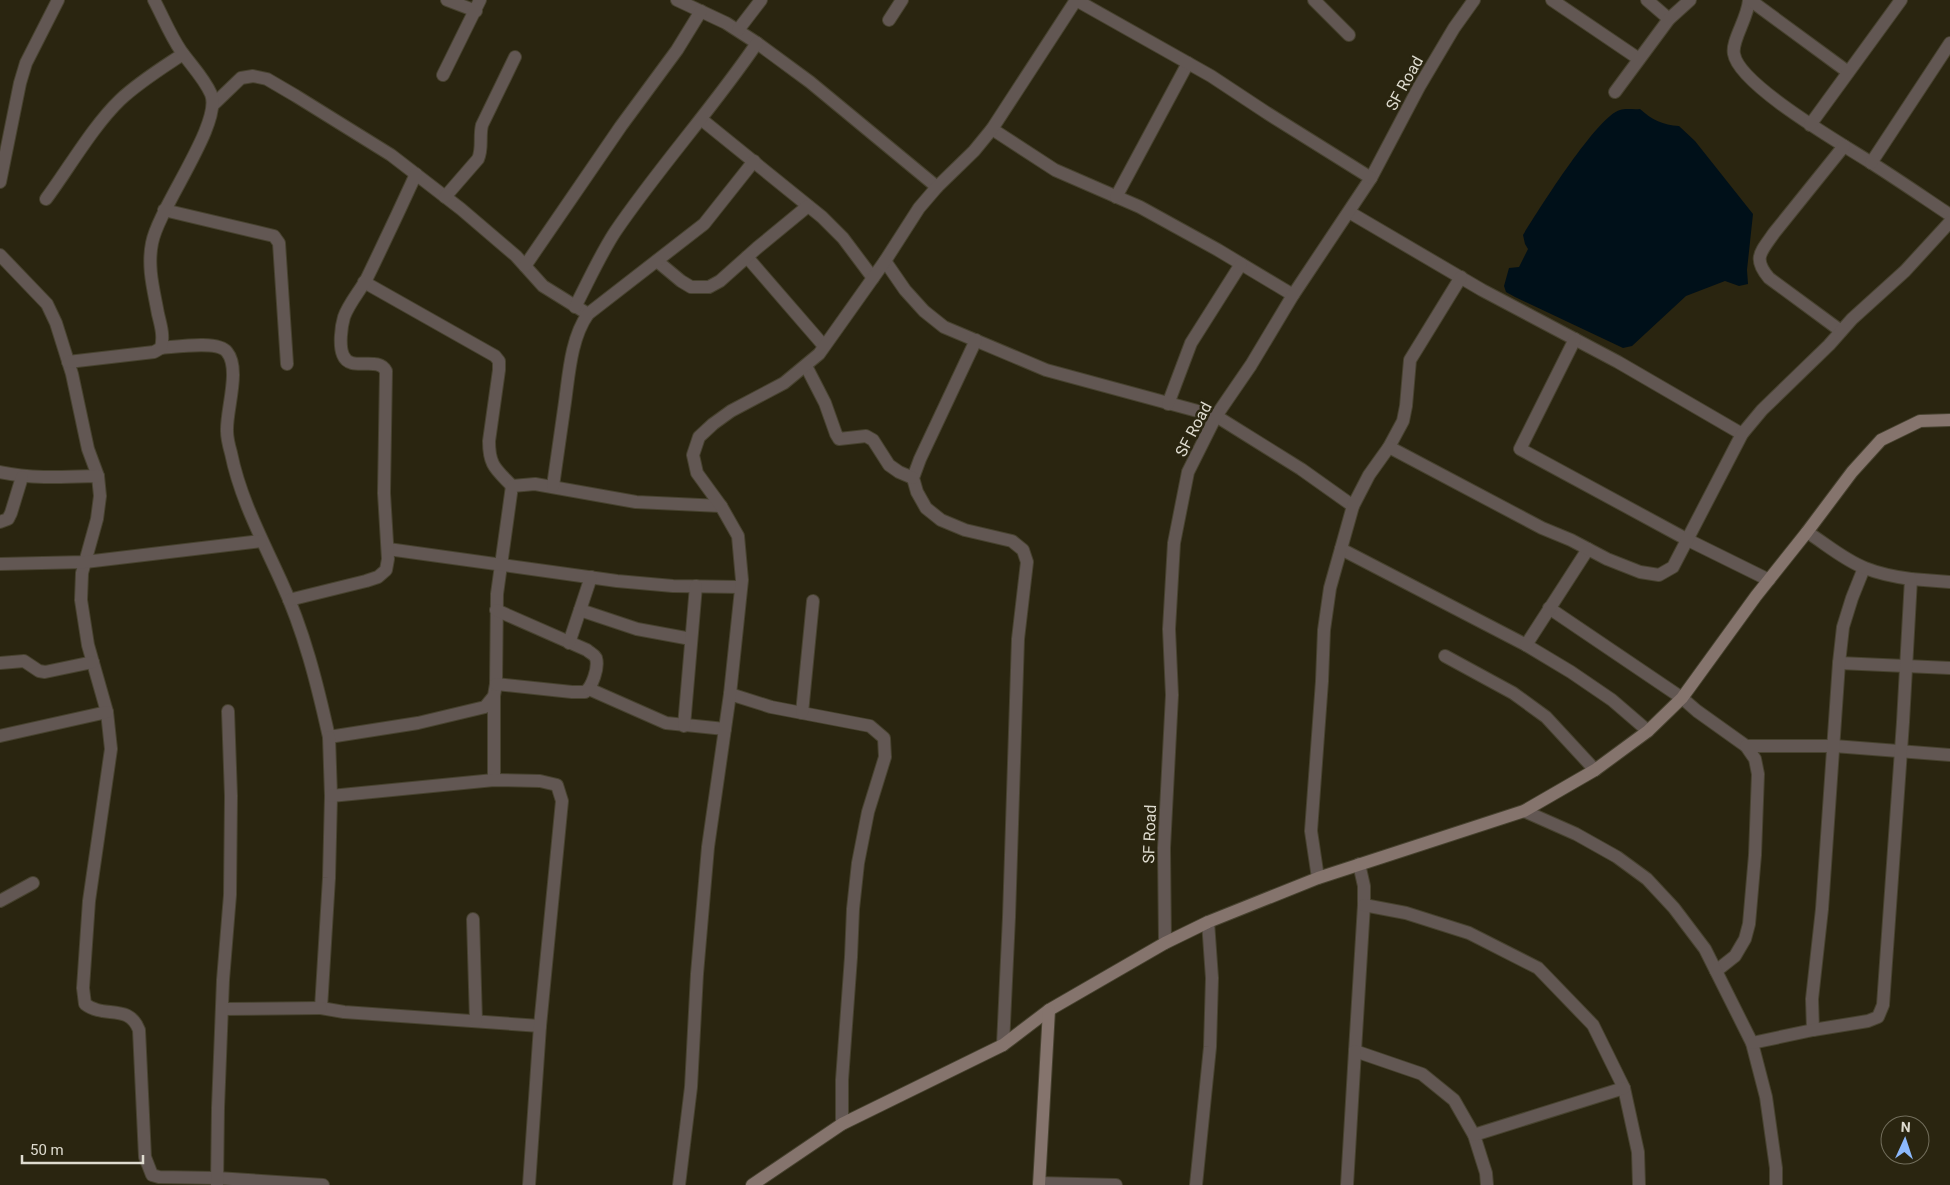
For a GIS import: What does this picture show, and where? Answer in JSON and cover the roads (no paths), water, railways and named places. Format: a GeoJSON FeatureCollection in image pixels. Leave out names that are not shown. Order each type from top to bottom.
{"type":"FeatureCollection","features":[{"type":"Feature","properties":{"kind":"street"},"geometry":{"type":"LineString","coordinates":[[0,182],[20,83],[26,63],[58,0]]}},
{"type":"Feature","properties":{"kind":"street"},"geometry":{"type":"LineString","coordinates":[[154,0],[183,54],[211,94],[214,104]]}},
{"type":"Feature","properties":{"kind":"street"},"geometry":{"type":"LineString","coordinates":[[443,75],[478,5],[447,0]]}},
{"type":"Feature","properties":{"kind":"street"},"geometry":{"type":"LineString","coordinates":[[676,0],[738,30],[758,43],[810,82],[937,187]]}},
{"type":"Feature","properties":{"kind":"street"},"geometry":{"type":"LineString","coordinates":[[738,30],[761,0]]}},
{"type":"Feature","properties":{"kind":"street"},"geometry":{"type":"LineString","coordinates":[[889,20],[902,0]]}},
{"type":"Feature","properties":{"kind":"street"},"geometry":{"type":"LineString","coordinates":[[679,1185],[691,1087],[698,965],[708,847],[730,694],[741,587],[738,536],[721,506],[697,473],[693,455],[699,437],[731,411],[784,383],[806,366],[824,346],[885,262],[919,208],[937,187],[974,151],[992,129],[1076,0],[1211,76],[1371,178]]}},
{"type":"Feature","properties":{"kind":"street"},"geometry":{"type":"LineString","coordinates":[[1314,0],[1349,35]]}},
{"type":"Feature","properties":{"kind":"street"},"geometry":{"type":"LineString","coordinates":[[1552,0],[1639,60]]}},
{"type":"Feature","properties":{"kind":"street"},"geometry":{"type":"LineString","coordinates":[[1647,0],[1669,20]]}},
{"type":"Feature","properties":{"kind":"street"},"geometry":{"type":"LineString","coordinates":[[1615,92],[1669,20],[1690,0]]}},
{"type":"Feature","properties":{"kind":"street"},"geometry":{"type":"LineString","coordinates":[[1749,0],[1848,72]]}},
{"type":"Feature","properties":{"kind":"street"},"geometry":{"type":"LineString","coordinates":[[1749,0],[1748,11],[1734,43],[1733,53],[1737,65],[1754,83],[1810,125],[1950,215]]}},
{"type":"Feature","properties":{"kind":"street"},"geometry":{"type":"LineString","coordinates":[[1810,125],[1901,0]]}},
{"type":"Feature","properties":{"kind":"street","name":"SF Road"},"geometry":{"type":"LineString","coordinates":[[1165,942],[1164,848],[1172,696],[1169,629],[1174,543],[1188,472],[1216,416],[1251,365],[1293,295],[1371,178],[1419,87],[1454,28],[1473,1]]}},
{"type":"Feature","properties":{"kind":"street"},"geometry":{"type":"LineString","coordinates":[[525,266],[620,126],[677,50],[701,11]]}},
{"type":"Feature","properties":{"kind":"street"},"geometry":{"type":"LineString","coordinates":[[575,306],[613,235],[642,193],[758,43]]}},
{"type":"Feature","properties":{"kind":"street"},"geometry":{"type":"LineString","coordinates":[[1871,163],[1950,43]]}},
{"type":"Feature","properties":{"kind":"street"},"geometry":{"type":"LineString","coordinates":[[46,199],[103,118],[120,100],[136,86],[183,54]]}},
{"type":"Feature","properties":{"kind":"street"},"geometry":{"type":"LineString","coordinates":[[445,197],[478,159],[481,152],[480,133],[482,125],[516,57]]}},
{"type":"Feature","properties":{"kind":"street"},"geometry":{"type":"LineString","coordinates":[[1116,197],[1188,63]]}},
{"type":"Feature","properties":{"kind":"street"},"geometry":{"type":"LineString","coordinates":[[161,348],[162,332],[149,264],[152,242],[164,210],[196,152],[214,104],[241,78],[253,76],[267,79],[391,155],[516,256],[543,286],[588,314]]}},
{"type":"Feature","properties":{"kind":"street"},"geometry":{"type":"LineString","coordinates":[[701,119],[808,206],[842,238],[873,278]]}},
{"type":"Feature","properties":{"kind":"street"},"geometry":{"type":"LineString","coordinates":[[992,129],[1055,170],[1140,207],[1293,295]]}},
{"type":"Feature","properties":{"kind":"street"},"geometry":{"type":"LineString","coordinates":[[1841,331],[1769,278],[1760,268],[1759,258],[1774,233],[1844,146]]}},
{"type":"Feature","properties":{"kind":"street"},"geometry":{"type":"LineString","coordinates":[[553,486],[576,337],[582,321],[588,314],[704,224],[754,161]]}},
{"type":"Feature","properties":{"kind":"street"},"geometry":{"type":"LineString","coordinates":[[289,600],[378,577],[386,570],[388,549],[384,493],[386,371],[379,364],[354,364],[347,360],[343,355],[341,342],[344,318],[364,282],[416,174]]}},
{"type":"Feature","properties":{"kind":"street"},"geometry":{"type":"LineString","coordinates":[[658,261],[691,287],[699,288],[720,282],[808,206]]}},
{"type":"Feature","properties":{"kind":"street"},"geometry":{"type":"LineString","coordinates":[[164,210],[274,236],[279,243],[287,364]]}},
{"type":"Feature","properties":{"kind":"street"},"geometry":{"type":"LineString","coordinates":[[1349,212],[1461,277],[1742,434]]}},
{"type":"Feature","properties":{"kind":"street"},"geometry":{"type":"LineString","coordinates":[[1389,447],[1542,528],[1640,572],[1659,575],[1673,567],[1742,434],[1762,410],[1809,365],[1852,319],[1905,271],[1950,222]]}},
{"type":"Feature","properties":{"kind":"street"},"geometry":{"type":"LineString","coordinates":[[0,255],[47,304],[56,323],[79,403],[88,449],[98,476],[100,496],[97,519],[81,584],[82,617],[107,712],[112,749],[89,901],[83,997],[85,1004],[90,1008],[128,1015],[135,1021],[139,1030],[145,1157],[152,1175],[217,1182],[323,1185]]}},
{"type":"Feature","properties":{"kind":"street"},"geometry":{"type":"LineString","coordinates":[[747,257],[824,346]]}},
{"type":"Feature","properties":{"kind":"street"},"geometry":{"type":"LineString","coordinates":[[885,262],[905,290],[924,311],[944,327],[1046,370],[1216,416],[1301,469],[1353,506]]}},
{"type":"Feature","properties":{"kind":"street"},"geometry":{"type":"LineString","coordinates":[[1168,404],[1191,343],[1241,264]]}},
{"type":"Feature","properties":{"kind":"street"},"geometry":{"type":"LineString","coordinates":[[1318,878],[1311,831],[1324,630],[1330,588],[1353,506],[1369,475],[1389,447],[1403,422],[1410,360],[1461,277]]}},
{"type":"Feature","properties":{"kind":"street"},"geometry":{"type":"LineString","coordinates":[[364,282],[495,356],[499,361],[489,452],[492,465],[512,486]]}},
{"type":"Feature","properties":{"kind":"street"},"geometry":{"type":"LineString","coordinates":[[1575,339],[1520,449],[1688,540],[1768,580]]}},
{"type":"Feature","properties":{"kind":"street"},"geometry":{"type":"LineString","coordinates":[[976,340],[920,458],[913,478],[917,492],[926,508],[941,520],[965,530],[1012,542],[1023,550],[1027,562],[1018,639],[1003,1045]]}},
{"type":"Feature","properties":{"kind":"street"},"geometry":{"type":"LineString","coordinates":[[68,362],[154,352],[161,348],[214,345],[224,348],[229,354],[232,382],[227,431],[231,454],[261,541],[300,627],[315,675],[329,737],[331,796],[329,878],[321,1008]]}},
{"type":"Feature","properties":{"kind":"street"},"geometry":{"type":"LineString","coordinates":[[806,366],[825,403],[839,439],[866,436],[873,440],[889,464],[899,472],[913,478]]}},
{"type":"Feature","properties":{"kind":"street"},"geometry":{"type":"LineString","coordinates":[[752,1185],[842,1124],[1003,1045],[1049,1010],[1165,942],[1208,922],[1318,878],[1524,811],[1595,770],[1648,731],[1682,698],[1768,580],[1852,472],[1881,440],[1920,421],[1950,420]]}},
{"type":"Feature","properties":{"kind":"street"},"geometry":{"type":"LineString","coordinates":[[0,472],[22,477],[98,476]]}},
{"type":"Feature","properties":{"kind":"street"},"geometry":{"type":"LineString","coordinates":[[0,522],[8,519],[11,513],[22,477]]}},
{"type":"Feature","properties":{"kind":"street"},"geometry":{"type":"LineString","coordinates":[[512,486],[535,484],[636,502],[721,506]]}},
{"type":"Feature","properties":{"kind":"street"},"geometry":{"type":"LineString","coordinates":[[494,780],[496,610],[500,565],[512,486]]}},
{"type":"Feature","properties":{"kind":"street"},"geometry":{"type":"LineString","coordinates":[[1807,532],[1845,558],[1864,568],[1889,576],[1950,582]]}},
{"type":"Feature","properties":{"kind":"street"},"geometry":{"type":"LineString","coordinates":[[0,564],[85,562],[261,541]]}},
{"type":"Feature","properties":{"kind":"street"},"geometry":{"type":"LineString","coordinates":[[388,549],[663,585],[741,587]]}},
{"type":"Feature","properties":{"kind":"street"},"geometry":{"type":"LineString","coordinates":[[1340,549],[1526,645],[1612,700],[1648,731]]}},
{"type":"Feature","properties":{"kind":"street"},"geometry":{"type":"LineString","coordinates":[[1526,645],[1588,549]]}},
{"type":"Feature","properties":{"kind":"street"},"geometry":{"type":"LineString","coordinates":[[1813,1030],[1812,999],[1822,909],[1839,663],[1844,627],[1852,598],[1864,568]]}},
{"type":"Feature","properties":{"kind":"street"},"geometry":{"type":"LineString","coordinates":[[569,642],[591,577]]}},
{"type":"Feature","properties":{"kind":"street"},"geometry":{"type":"LineString","coordinates":[[1752,1043],[1813,1030],[1868,1022],[1878,1017],[1883,1005],[1907,665],[1911,579]]}},
{"type":"Feature","properties":{"kind":"street"},"geometry":{"type":"LineString","coordinates":[[684,726],[696,586]]}},
{"type":"Feature","properties":{"kind":"street"},"geometry":{"type":"LineString","coordinates":[[802,713],[813,601]]}},
{"type":"Feature","properties":{"kind":"street"},"geometry":{"type":"LineString","coordinates":[[1549,608],[1682,698],[1746,746],[1755,759],[1758,774],[1755,855],[1749,924],[1745,939],[1735,956],[1716,971]]}},
{"type":"Feature","properties":{"kind":"street"},"geometry":{"type":"LineString","coordinates":[[495,690],[585,692],[589,689],[597,664],[596,658],[587,650],[496,610]]}},
{"type":"Feature","properties":{"kind":"street"},"geometry":{"type":"LineString","coordinates":[[580,610],[638,628],[692,639]]}},
{"type":"Feature","properties":{"kind":"street"},"geometry":{"type":"LineString","coordinates":[[1445,656],[1513,693],[1546,717],[1595,770]]}},
{"type":"Feature","properties":{"kind":"street"},"geometry":{"type":"LineString","coordinates":[[0,664],[24,661],[39,671],[45,672],[93,662]]}},
{"type":"Feature","properties":{"kind":"street"},"geometry":{"type":"LineString","coordinates":[[1839,663],[1950,668]]}},
{"type":"Feature","properties":{"kind":"street"},"geometry":{"type":"LineString","coordinates":[[589,689],[666,723],[725,729]]}},
{"type":"Feature","properties":{"kind":"street"},"geometry":{"type":"LineString","coordinates":[[329,737],[372,732],[485,707],[495,690]]}},
{"type":"Feature","properties":{"kind":"street"},"geometry":{"type":"LineString","coordinates":[[730,694],[771,707],[870,726],[884,738],[884,757],[868,812],[858,863],[853,909],[851,965],[842,1080],[842,1124]]}},
{"type":"Feature","properties":{"kind":"street"},"geometry":{"type":"LineString","coordinates":[[217,1182],[223,980],[230,895],[231,760],[228,711]]}},
{"type":"Feature","properties":{"kind":"street"},"geometry":{"type":"LineString","coordinates":[[0,736],[107,712]]}},
{"type":"Feature","properties":{"kind":"street"},"geometry":{"type":"LineString","coordinates":[[1746,746],[1834,746],[1950,755]]}},
{"type":"Feature","properties":{"kind":"street"},"geometry":{"type":"LineString","coordinates":[[331,796],[494,780],[540,781],[557,785],[562,801],[540,1026],[529,1185]]}},
{"type":"Feature","properties":{"kind":"street"},"geometry":{"type":"LineString","coordinates":[[1524,811],[1576,834],[1617,857],[1647,880],[1674,908],[1705,949],[1752,1043],[1766,1097],[1776,1168],[1776,1185]]}},
{"type":"Feature","properties":{"kind":"street"},"geometry":{"type":"LineString","coordinates":[[1347,1185],[1364,905],[1364,886],[1359,864]]}},
{"type":"Feature","properties":{"kind":"street"},"geometry":{"type":"LineString","coordinates":[[0,901],[33,883]]}},
{"type":"Feature","properties":{"kind":"street"},"geometry":{"type":"LineString","coordinates":[[1364,905],[1406,913],[1469,933],[1538,968],[1593,1025],[1624,1088],[1638,1152],[1639,1185]]}},
{"type":"Feature","properties":{"kind":"street"},"geometry":{"type":"LineString","coordinates":[[474,919],[476,1021]]}},
{"type":"Feature","properties":{"kind":"street"},"geometry":{"type":"LineString","coordinates":[[1196,1185],[1210,1047],[1212,978],[1208,922]]}},
{"type":"Feature","properties":{"kind":"street"},"geometry":{"type":"LineString","coordinates":[[223,1009],[321,1008],[382,1015],[540,1026]]}},
{"type":"Feature","properties":{"kind":"street"},"geometry":{"type":"LineString","coordinates":[[1049,1010],[1039,1184],[1116,1185]]}},
{"type":"Feature","properties":{"kind":"street"},"geometry":{"type":"LineString","coordinates":[[1356,1051],[1422,1074],[1454,1100],[1474,1135],[1486,1173],[1487,1185]]}},
{"type":"Feature","properties":{"kind":"street"},"geometry":{"type":"LineString","coordinates":[[1474,1135],[1624,1088]]}}]}
